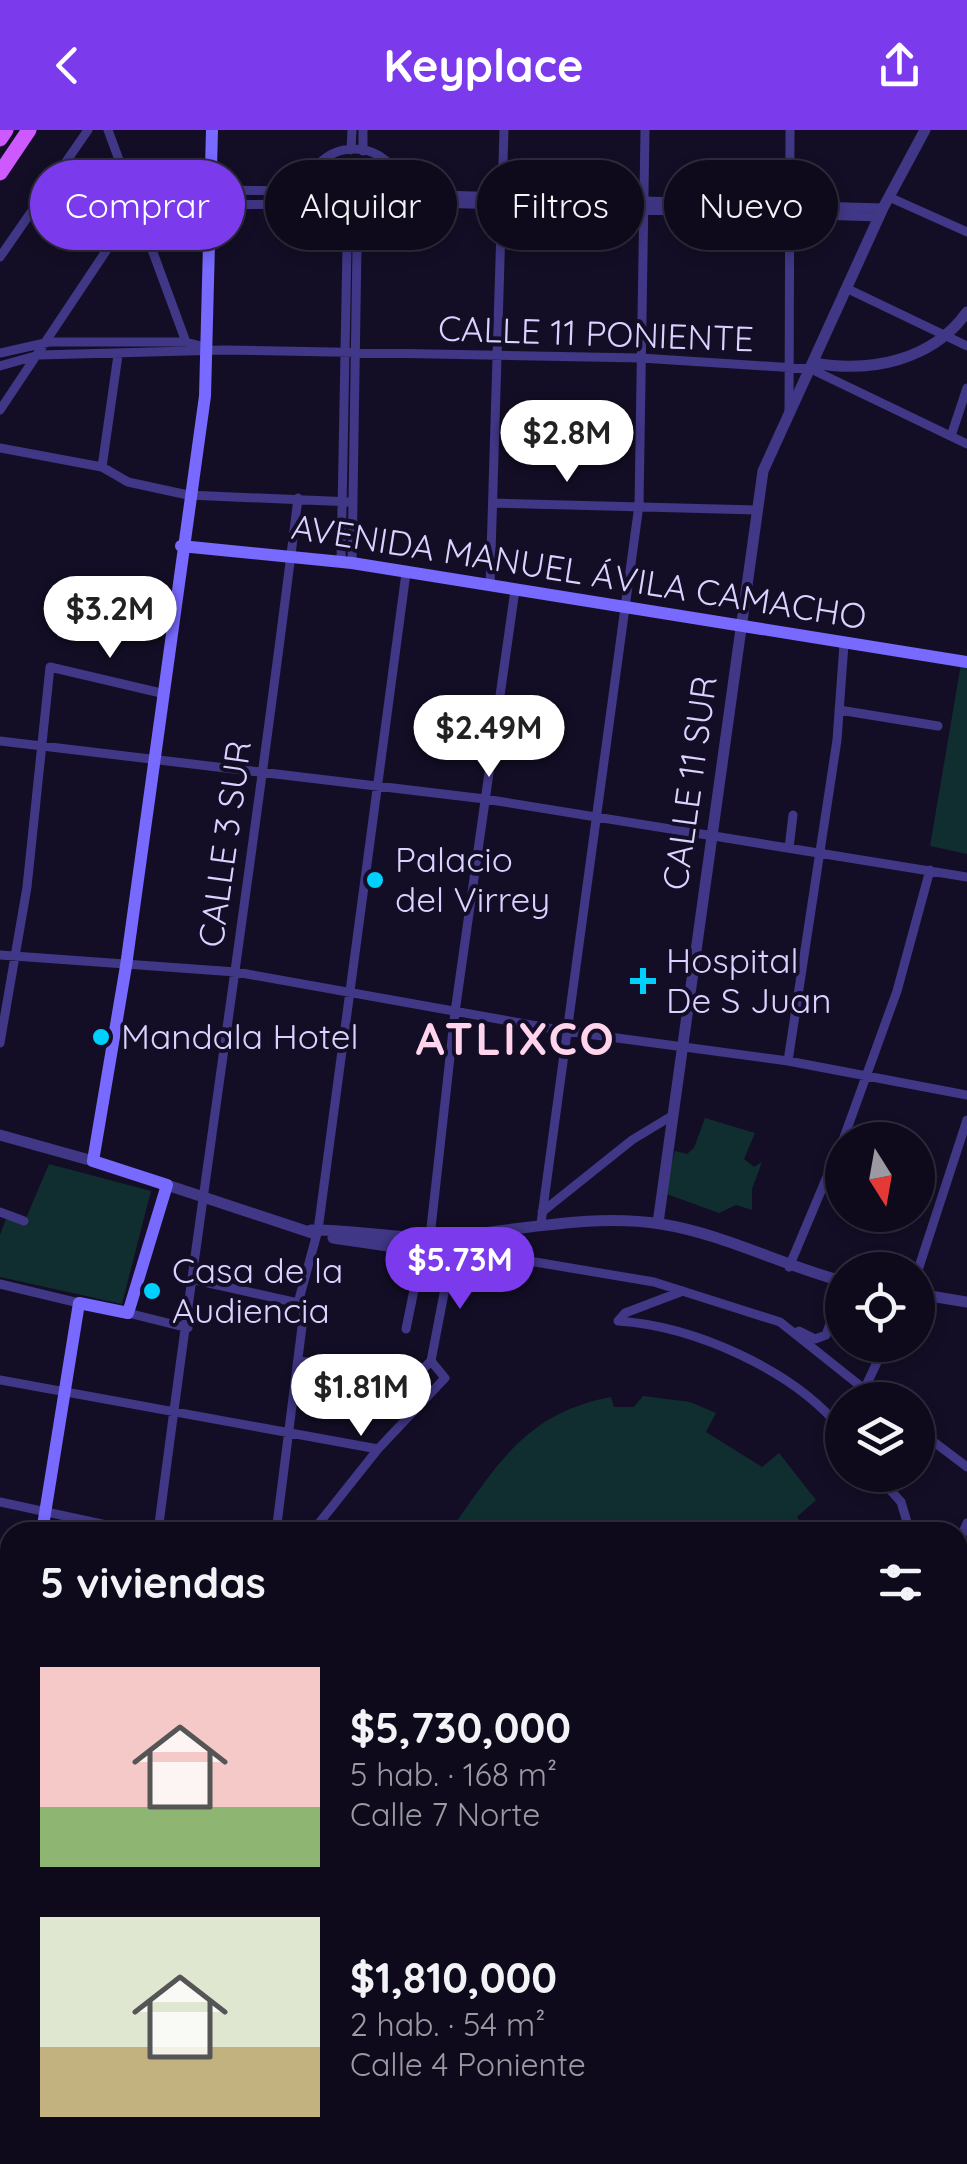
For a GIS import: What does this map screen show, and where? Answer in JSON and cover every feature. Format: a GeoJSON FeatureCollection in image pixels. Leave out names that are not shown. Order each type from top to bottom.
{"type":"FeatureCollection","features":[{"type":"Feature","properties":{"kind":"main road"},"geometry":{"type":"LineString","coordinates":[[0,139],[6,130]]}},
{"type":"Feature","properties":{"kind":"main road"},"geometry":{"type":"LineString","coordinates":[[0,173],[29,130]]}},
{"type":"Feature","properties":{"kind":"main road"},"geometry":{"type":"LineString","coordinates":[[211,160],[212,130]]}},
{"type":"Feature","properties":{"kind":"main road"},"geometry":{"type":"LineString","coordinates":[[43,1522],[80,1302],[128,1313],[167,1185],[93,1160],[126,966],[151,760],[205,396],[210,250]]}},
{"type":"Feature","properties":{"kind":"main road","name":"AVENIDA MANUEL ÁVILA CAMACHO"},"geometry":{"type":"LineString","coordinates":[[181,546],[346,562],[967,662]]}},
{"type":"Feature","properties":{"kind":"street"},"geometry":{"type":"LineString","coordinates":[[0,257],[88,130]]}},
{"type":"Feature","properties":{"kind":"street"},"geometry":{"type":"LineString","coordinates":[[108,130],[119,160]]}},
{"type":"Feature","properties":{"kind":"street"},"geometry":{"type":"LineString","coordinates":[[352,130],[357,150]]}},
{"type":"Feature","properties":{"kind":"street"},"geometry":{"type":"LineString","coordinates":[[357,150],[363,130]]}},
{"type":"Feature","properties":{"kind":"street"},"geometry":{"type":"LineString","coordinates":[[503,160],[504,130]]}},
{"type":"Feature","properties":{"kind":"street"},"geometry":{"type":"LineString","coordinates":[[645,130],[644,206],[664,207]]}},
{"type":"Feature","properties":{"kind":"street","name":"CALLE 11 SUR"},"geometry":{"type":"LineString","coordinates":[[789,160],[790,130]]}},
{"type":"Feature","properties":{"kind":"street"},"geometry":{"type":"LineString","coordinates":[[792,410],[884,207],[925,130]]}},
{"type":"Feature","properties":{"kind":"street"},"geometry":{"type":"LineString","coordinates":[[329,160],[357,150],[380,160]]}},
{"type":"Feature","properties":{"kind":"street"},"geometry":{"type":"LineString","coordinates":[[838,208],[884,207],[967,232]]}},
{"type":"Feature","properties":{"kind":"street"},"geometry":{"type":"LineString","coordinates":[[0,410],[49,342],[104,250]]}},
{"type":"Feature","properties":{"kind":"street"},"geometry":{"type":"LineString","coordinates":[[152,250],[186,342]]}},
{"type":"Feature","properties":{"kind":"street"},"geometry":{"type":"LineString","coordinates":[[347,502],[358,354],[352,250]]}},
{"type":"Feature","properties":{"kind":"street"},"geometry":{"type":"LineString","coordinates":[[346,562],[345,355],[352,250]]}},
{"type":"Feature","properties":{"kind":"street"},"geometry":{"type":"LineString","coordinates":[[490,586],[500,250]]}},
{"type":"Feature","properties":{"kind":"street"},"geometry":{"type":"LineString","coordinates":[[542,1217],[564,1031],[639,505],[643,250]]}},
{"type":"Feature","properties":{"kind":"street","name":"CALLE 11 SUR"},"geometry":{"type":"LineString","coordinates":[[658,1223],[756,510],[763,471],[792,410],[787,250]]}},
{"type":"Feature","properties":{"kind":"street"},"geometry":{"type":"LineString","coordinates":[[848,289],[967,346]]}},
{"type":"Feature","properties":{"kind":"street"},"geometry":{"type":"LineString","coordinates":[[812,366],[866,367],[924,350],[946,336],[967,312]]}},
{"type":"Feature","properties":{"kind":"street"},"geometry":{"type":"LineString","coordinates":[[0,354],[49,342],[186,342],[209,350]]}},
{"type":"Feature","properties":{"kind":"street"},"geometry":{"type":"LineString","coordinates":[[0,366],[39,356],[209,350]]}},
{"type":"Feature","properties":{"kind":"street","name":"CALLE 11 PONIENTE"},"geometry":{"type":"LineString","coordinates":[[209,350],[641,358],[788,368],[812,366],[967,444]]}},
{"type":"Feature","properties":{"kind":"street"},"geometry":{"type":"LineString","coordinates":[[102,467],[118,355]]}},
{"type":"Feature","properties":{"kind":"street"},"geometry":{"type":"LineString","coordinates":[[951,436],[967,388]]}},
{"type":"Feature","properties":{"kind":"street"},"geometry":{"type":"LineString","coordinates":[[0,448],[102,467],[128,482],[188,495],[347,502]]}},
{"type":"Feature","properties":{"kind":"street","name":"CALLE 3 SUR"},"geometry":{"type":"LineString","coordinates":[[159,1522],[207,1196],[298,498]]}},
{"type":"Feature","properties":{"kind":"street"},"geometry":{"type":"LineString","coordinates":[[493,502],[756,510]]}},
{"type":"Feature","properties":{"kind":"street"},"geometry":{"type":"LineString","coordinates":[[298,1303],[315,1232],[406,572]]}},
{"type":"Feature","properties":{"kind":"street"},"geometry":{"type":"LineString","coordinates":[[406,1329],[422,1251],[430,1237],[455,1012],[515,590]]}},
{"type":"Feature","properties":{"kind":"street"},"geometry":{"type":"LineString","coordinates":[[788,1061],[840,710],[844,644]]}},
{"type":"Feature","properties":{"kind":"street"},"geometry":{"type":"LineString","coordinates":[[0,1043],[27,887],[50,667],[161,693]]}},
{"type":"Feature","properties":{"kind":"street"},"geometry":{"type":"LineString","coordinates":[[840,710],[938,726]]}},
{"type":"Feature","properties":{"kind":"street"},"geometry":{"type":"LineString","coordinates":[[0,741],[485,799],[967,877]]}},
{"type":"Feature","properties":{"kind":"street"},"geometry":{"type":"LineString","coordinates":[[789,848],[792,815]]}},
{"type":"Feature","properties":{"kind":"street"},"geometry":{"type":"LineString","coordinates":[[850,1122],[898,992],[930,870]]}},
{"type":"Feature","properties":{"kind":"street"},"geometry":{"type":"LineString","coordinates":[[0,955],[236,972],[564,1031],[788,1061],[967,1094]]}},
{"type":"Feature","properties":{"kind":"street"},"geometry":{"type":"LineString","coordinates":[[542,1217],[632,1140],[670,1117]]}},
{"type":"Feature","properties":{"kind":"street"},"geometry":{"type":"LineString","coordinates":[[924,1252],[967,1120]]}},
{"type":"Feature","properties":{"kind":"street"},"geometry":{"type":"LineString","coordinates":[[0,1135],[93,1160]]}},
{"type":"Feature","properties":{"kind":"street"},"geometry":{"type":"LineString","coordinates":[[789,1267],[825,1183]]}},
{"type":"Feature","properties":{"kind":"street"},"geometry":{"type":"LineString","coordinates":[[167,1185],[315,1232],[451,1256],[535,1262],[654,1282],[822,1338],[825,1331]]}},
{"type":"Feature","properties":{"kind":"street"},"geometry":{"type":"LineString","coordinates":[[0,1212],[24,1221]]}},
{"type":"Feature","properties":{"kind":"street"},"geometry":{"type":"LineString","coordinates":[[315,1232],[430,1237],[542,1217],[658,1223],[724,1240],[789,1267],[825,1277]]}},
{"type":"Feature","properties":{"kind":"street"},"geometry":{"type":"LineString","coordinates":[[416,1376],[432,1361],[451,1256]]}},
{"type":"Feature","properties":{"kind":"street"},"geometry":{"type":"LineString","coordinates":[[195,1280],[298,1303],[304,1311],[277,1522]]}},
{"type":"Feature","properties":{"kind":"street"},"geometry":{"type":"LineString","coordinates":[[0,1284],[80,1302]]}},
{"type":"Feature","properties":{"kind":"street"},"geometry":{"type":"LineString","coordinates":[[683,1291],[625,1313],[618,1321],[668,1328],[735,1351],[814,1400],[825,1412]]}},
{"type":"Feature","properties":{"kind":"street"},"geometry":{"type":"LineString","coordinates":[[935,1297],[967,1302]]}},
{"type":"Feature","properties":{"kind":"street"},"geometry":{"type":"LineString","coordinates":[[128,1313],[188,1328]]}},
{"type":"Feature","properties":{"kind":"street"},"geometry":{"type":"LineString","coordinates":[[780,1322],[854,1382]]}},
{"type":"Feature","properties":{"kind":"street"},"geometry":{"type":"LineString","coordinates":[[320,1522],[378,1449],[445,1378],[432,1361]]}},
{"type":"Feature","properties":{"kind":"street"},"geometry":{"type":"LineString","coordinates":[[299,1362],[397,1374]]}},
{"type":"Feature","properties":{"kind":"street"},"geometry":{"type":"LineString","coordinates":[[0,1380],[378,1449]]}},
{"type":"Feature","properties":{"kind":"street"},"geometry":{"type":"LineString","coordinates":[[935,1443],[967,1467]]}},
{"type":"Feature","properties":{"kind":"street"},"geometry":{"type":"LineString","coordinates":[[892,1492],[901,1502],[907,1522]]}},
{"type":"Feature","properties":{"kind":"street"},"geometry":{"type":"LineString","coordinates":[[0,1502],[94,1522]]}},
{"type":"Feature","properties":{"kind":"green space"},"geometry":{"type":"Polygon","coordinates":[[[961,664],[967,665],[967,854],[930,846],[961,664]]]}},
{"type":"Feature","properties":{"kind":"green space"},"geometry":{"type":"Polygon","coordinates":[[[705,1118],[755,1133],[744,1159],[754,1167],[762,1162],[752,1189],[752,1210],[736,1205],[719,1213],[664,1193],[675,1151],[687,1154],[694,1148],[705,1118]]]}},
{"type":"Feature","properties":{"kind":"green space"},"geometry":{"type":"Polygon","coordinates":[[[49,1164],[151,1191],[122,1304],[0,1277],[0,1235],[6,1219],[24,1223],[49,1164]]]}},
{"type":"Feature","properties":{"kind":"green space"},"geometry":{"type":"Polygon","coordinates":[[[643,1396],[690,1402],[716,1413],[706,1432],[762,1467],[779,1453],[816,1500],[797,1517],[801,1522],[457,1521],[504,1458],[539,1426],[583,1404],[611,1397],[614,1407],[634,1407],[643,1396]]]}},
{"type":"Feature","properties":{"kind":"place","name":"Palacio del Virrey"},"geometry":{"type":"Point","coordinates":[375,880]}},
{"type":"Feature","properties":{"kind":"place","name":"Hospital De S Juan"},"geometry":{"type":"Point","coordinates":[643,981]}},
{"type":"Feature","properties":{"kind":"place","name":"Mandala Hotel"},"geometry":{"type":"Point","coordinates":[101,1037]}},
{"type":"Feature","properties":{"kind":"place","name":"Casa de la Audiencia"},"geometry":{"type":"Point","coordinates":[152,1291]}},
{"type":"Feature","properties":{"kind":"district","name":"ATLIXCO"},"geometry":{"type":"Point","coordinates":[516,1039]}}]}
